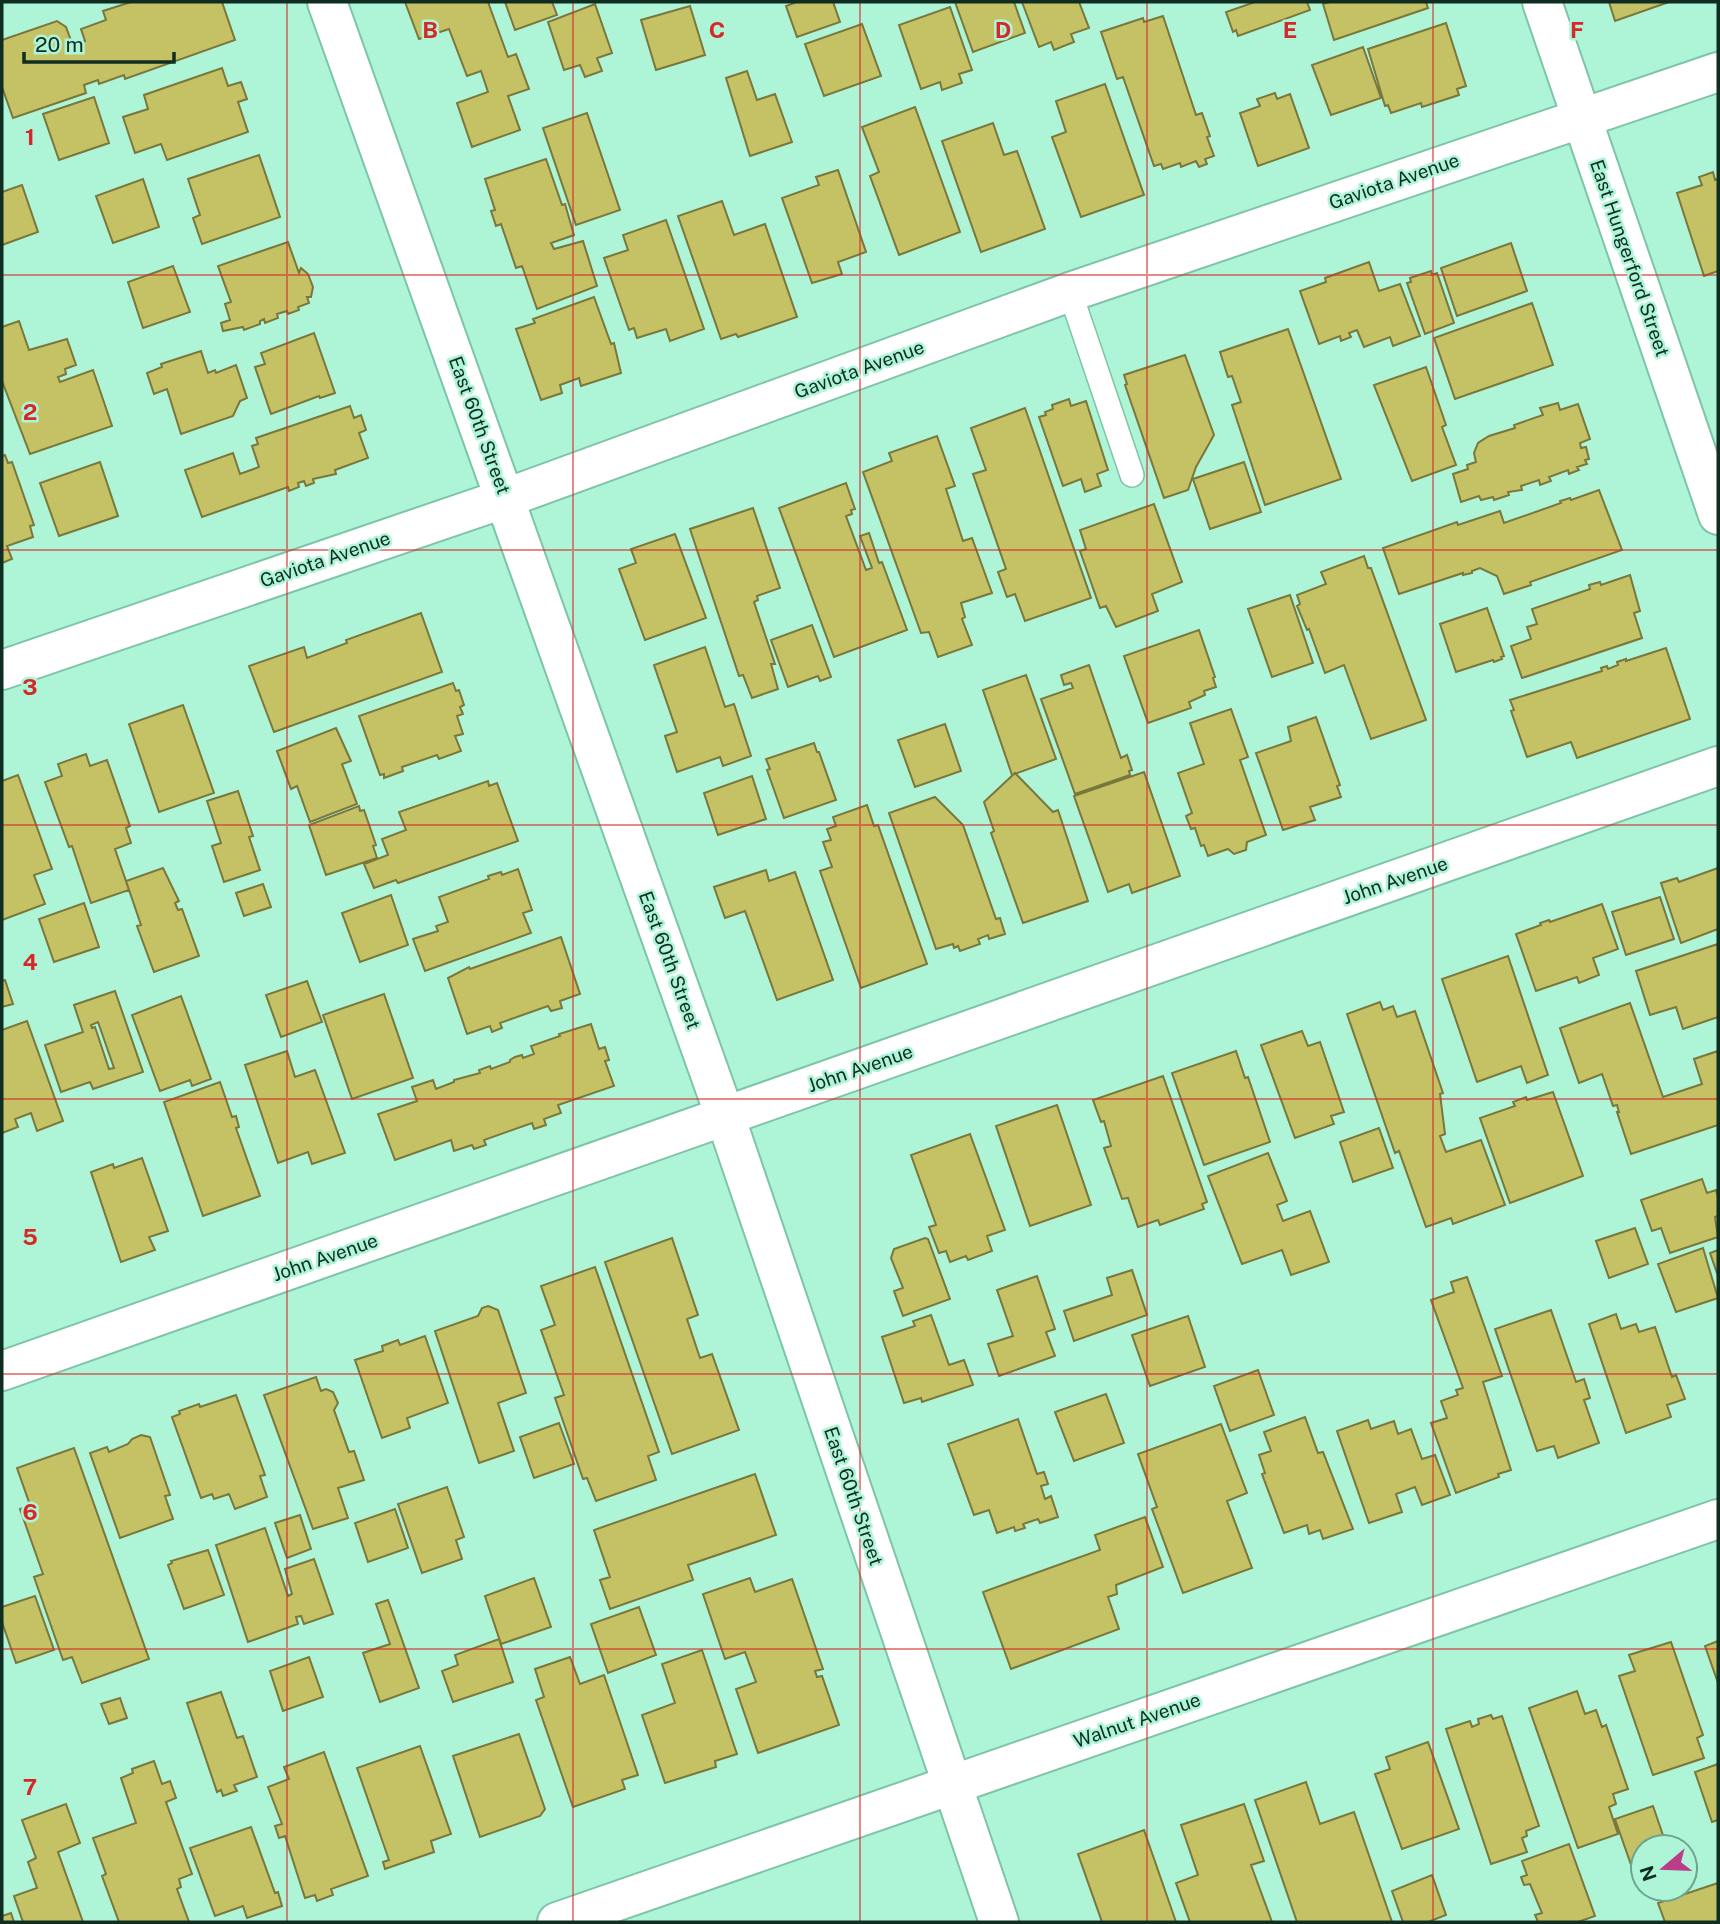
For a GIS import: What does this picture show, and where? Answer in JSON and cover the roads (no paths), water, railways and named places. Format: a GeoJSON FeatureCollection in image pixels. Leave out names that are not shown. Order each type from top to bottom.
{"type":"FeatureCollection","features":[{"type":"Feature","properties":{"kind":"street","name":"East 60th Street"},"geometry":{"type":"LineString","coordinates":[[327,2],[725,1116],[999,1922]]}},
{"type":"Feature","properties":{"kind":"street","name":"East Hungerford Street"},"geometry":{"type":"LineString","coordinates":[[1542,2],[1718,514]]}},
{"type":"Feature","properties":{"kind":"street","name":"Gaviota Avenue"},"geometry":{"type":"LineString","coordinates":[[2,670],[506,498],[1070,292],[1718,72]]}},
{"type":"Feature","properties":{"kind":"street","name":"John Avenue"},"geometry":{"type":"LineString","coordinates":[[2,1371],[1718,765]]}},
{"type":"Feature","properties":{"kind":"street","name":"Walnut Avenue"},"geometry":{"type":"LineString","coordinates":[[557,1922],[1718,1519]]}},
{"type":"Feature","properties":{"kind":"lane"},"geometry":{"type":"LineString","coordinates":[[1070,292],[1132,475]]}}]}
